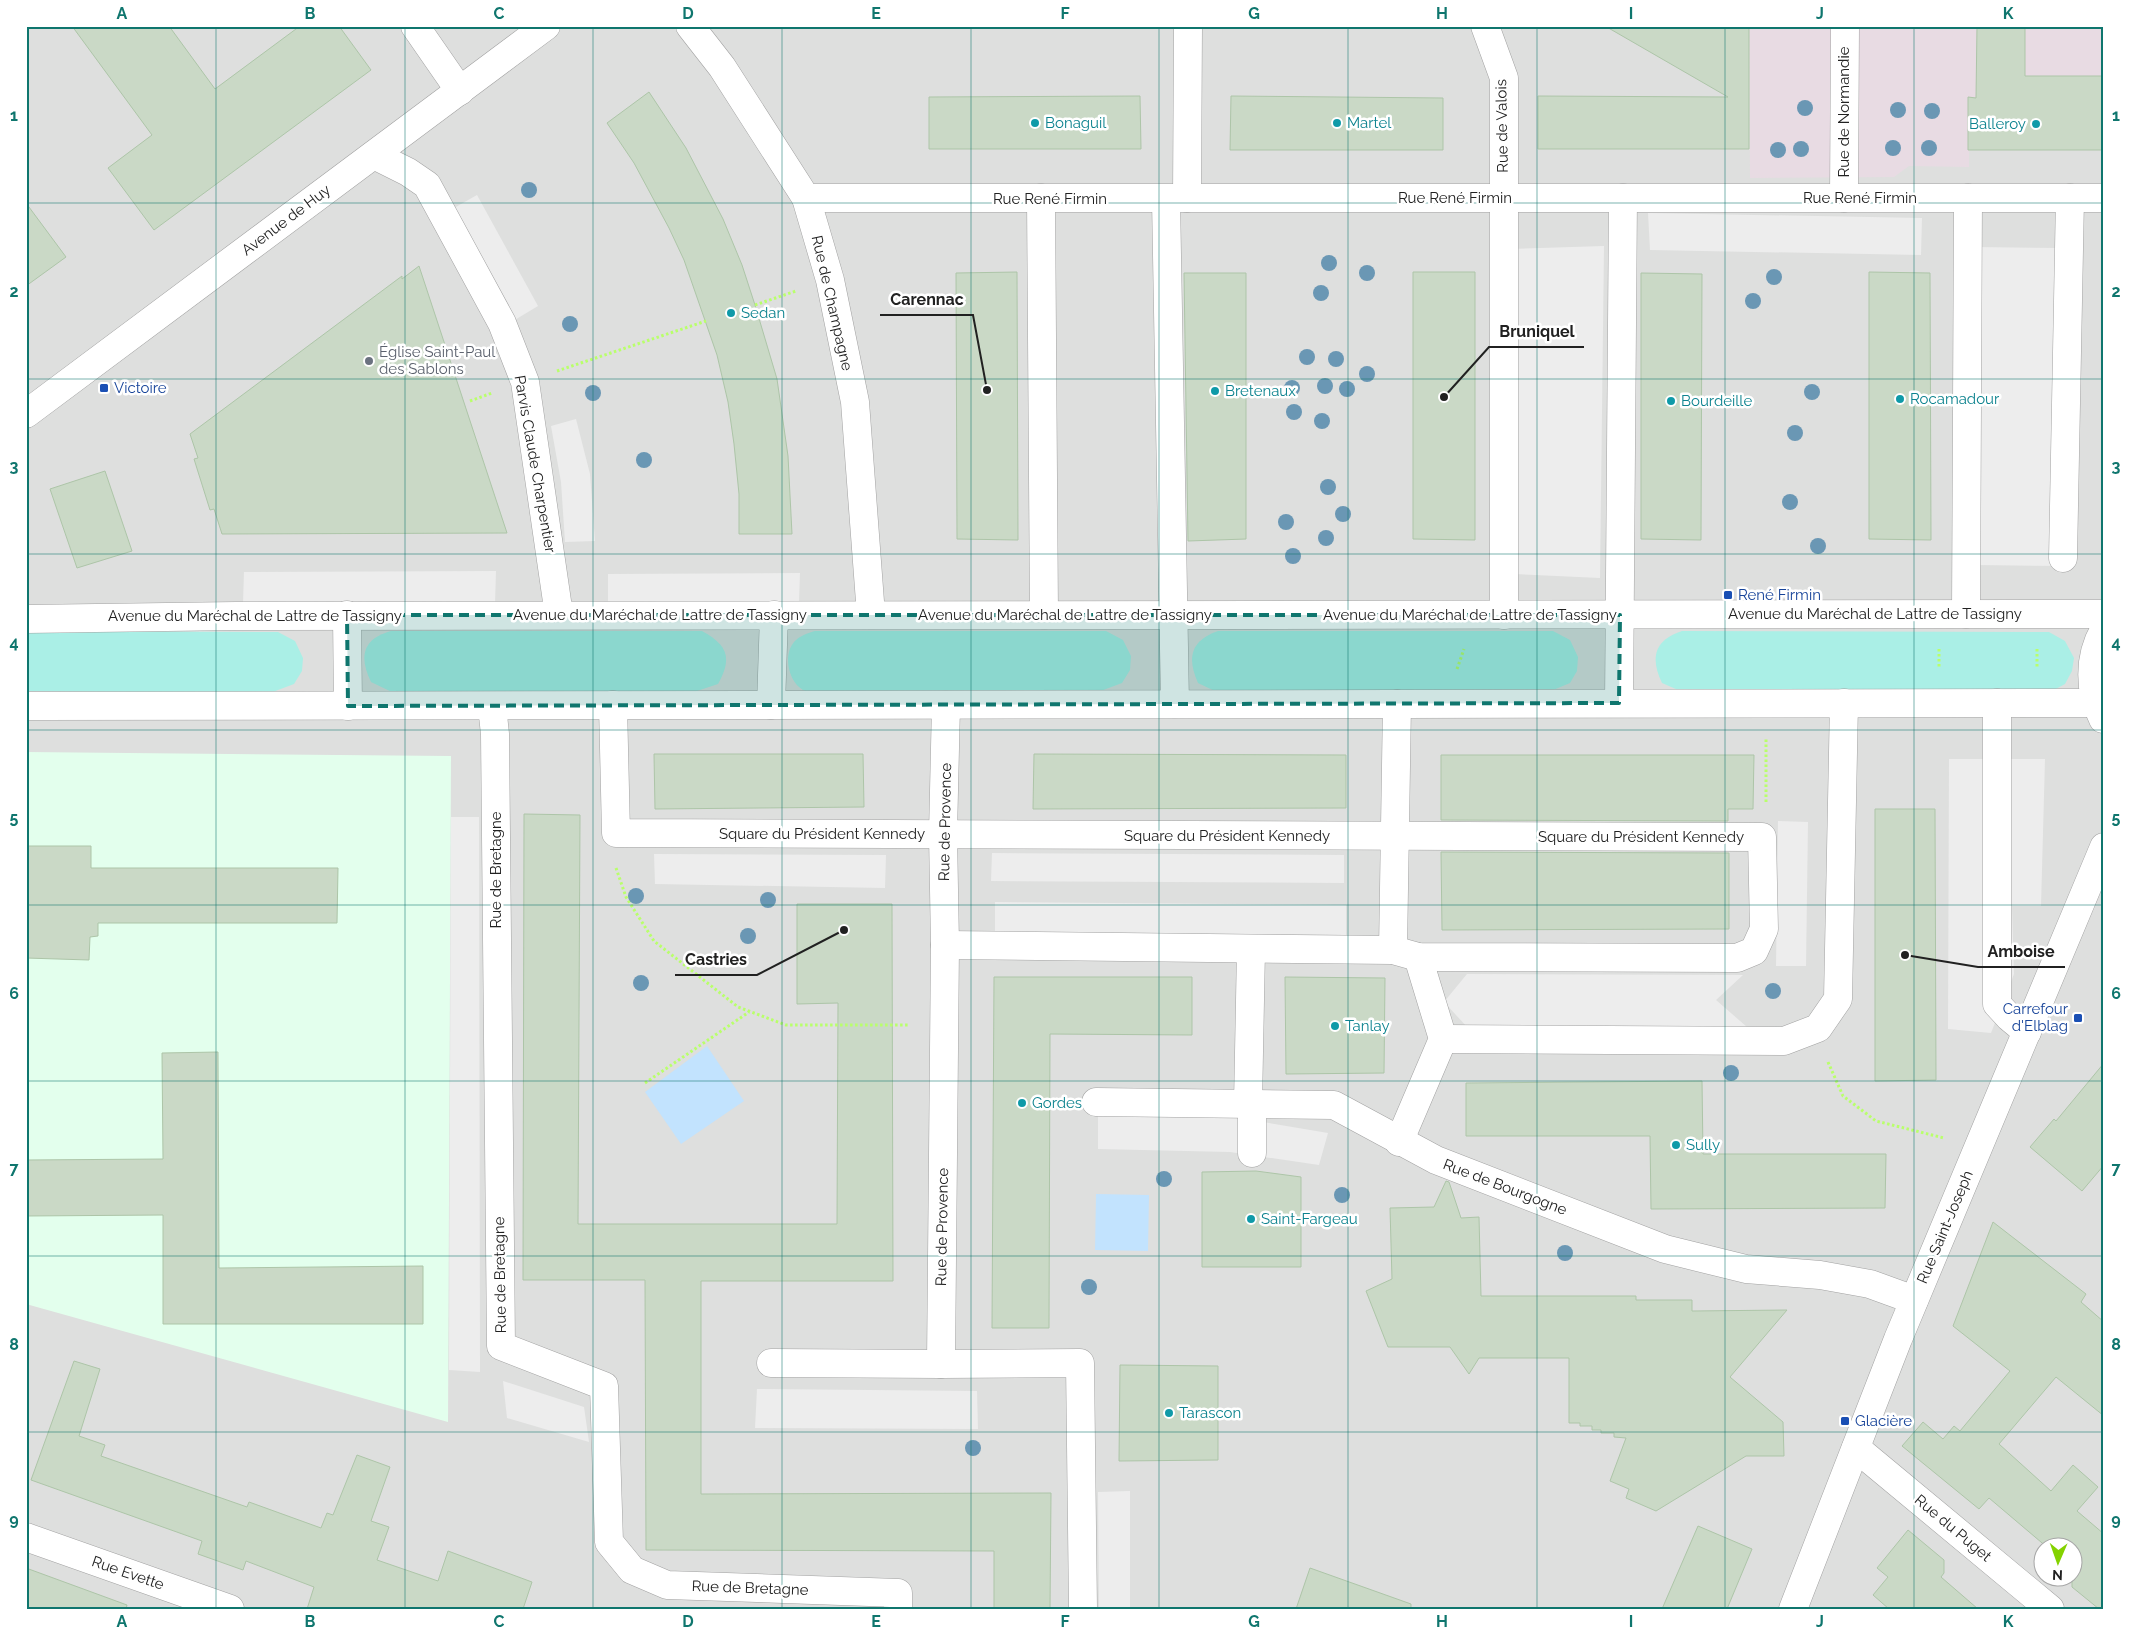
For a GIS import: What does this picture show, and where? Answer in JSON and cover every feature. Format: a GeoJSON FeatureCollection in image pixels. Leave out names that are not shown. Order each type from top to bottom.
{"type":"FeatureCollection","features":[{"type":"Feature","properties":{"kind":"street"},"geometry":{"type":"LineString","coordinates":[[415,26],[460,91]]}},
{"type":"Feature","properties":{"kind":"street","name":"Avenue de Huy"},"geometry":{"type":"LineString","coordinates":[[26,414],[546,26]]}},
{"type":"Feature","properties":{"kind":"street","name":"Rue de Champagne"},"geometry":{"type":"LineString","coordinates":[[690,26],[722,67],[806,198],[830,280],[855,402],[871,615]]}},
{"type":"Feature","properties":{"kind":"street"},"geometry":{"type":"LineString","coordinates":[[1175,704],[1173,615],[1177,198],[1188,26]]}},
{"type":"Feature","properties":{"kind":"street","name":"Rue de Valois"},"geometry":{"type":"LineString","coordinates":[[1485,26],[1504,78],[1502,198],[1504,615]]}},
{"type":"Feature","properties":{"kind":"street","name":"Rue de Normandie"},"geometry":{"type":"LineString","coordinates":[[1844,198],[1845,26]]}},
{"type":"Feature","properties":{"kind":"street","name":"Parvis Claude Charpentier"},"geometry":{"type":"LineString","coordinates":[[374,155],[427,184],[502,323],[525,382],[559,615]]}},
{"type":"Feature","properties":{"kind":"street","name":"Rue René Firmin"},"geometry":{"type":"LineString","coordinates":[[806,198],[2104,198]]}},
{"type":"Feature","properties":{"kind":"street"},"geometry":{"type":"LineString","coordinates":[[1041,198],[1044,615]]}},
{"type":"Feature","properties":{"kind":"street"},"geometry":{"type":"LineString","coordinates":[[1619,704],[1623,198]]}},
{"type":"Feature","properties":{"kind":"street"},"geometry":{"type":"LineString","coordinates":[[1966,614],[1968,198]]}},
{"type":"Feature","properties":{"kind":"street"},"geometry":{"type":"LineString","coordinates":[[2063,558],[2070,198]]}},
{"type":"Feature","properties":{"kind":"street","name":"Avenue du Maréchal de Lattre de Tassigny"},"geometry":{"type":"LineString","coordinates":[[26,619],[347,615],[2104,614]]}},
{"type":"Feature","properties":{"kind":"street"},"geometry":{"type":"LineString","coordinates":[[347,615],[348,706]]}},
{"type":"Feature","properties":{"kind":"street"},"geometry":{"type":"LineString","coordinates":[[771,705],[774,615]]}},
{"type":"Feature","properties":{"kind":"street"},"geometry":{"type":"LineString","coordinates":[[26,706],[2037,703],[2099,712],[2091,672],[2097,642],[2104,630]]}},
{"type":"Feature","properties":{"kind":"street"},"geometry":{"type":"LineString","coordinates":[[1443,1039],[1784,1041],[1818,1028],[1838,999],[1844,703]]}},
{"type":"Feature","properties":{"kind":"street"},"geometry":{"type":"LineString","coordinates":[[1997,703],[1998,1004],[2009,1017],[2027,1032]]}},
{"type":"Feature","properties":{"kind":"street"},"geometry":{"type":"LineString","coordinates":[[1397,704],[1396,837],[1406,954],[1443,1039],[1399,1142]]}},
{"type":"Feature","properties":{"kind":"street"},"geometry":{"type":"LineString","coordinates":[[613,705],[616,833]]}},
{"type":"Feature","properties":{"kind":"street","name":"Rue de Provence"},"geometry":{"type":"LineString","coordinates":[[941,1364],[946,705]]}},
{"type":"Feature","properties":{"kind":"street","name":"Rue de Bretagne"},"geometry":{"type":"LineString","coordinates":[[492,706],[495,734],[501,1346],[604,1386],[609,1542],[632,1570],[667,1585],[898,1593],[898,1609]]}},
{"type":"Feature","properties":{"kind":"street","name":"Square du Président Kennedy"},"geometry":{"type":"LineString","coordinates":[[616,833],[1020,836],[1762,837],[1764,929],[1754,951],[1737,958],[945,945]]}},
{"type":"Feature","properties":{"kind":"street","name":"Rue Saint-Joseph"},"geometry":{"type":"LineString","coordinates":[[1793,1609],[1914,1300],[2104,847]]}},
{"type":"Feature","properties":{"kind":"street"},"geometry":{"type":"LineString","coordinates":[[1251,949],[1250,1104],[1252,1153]]}},
{"type":"Feature","properties":{"kind":"street","name":"Rue de Bourgogne"},"geometry":{"type":"LineString","coordinates":[[1096,1102],[1334,1105],[1399,1142],[1436,1160],[1665,1250],[1746,1269],[1820,1275],[1870,1284],[1914,1300]]}},
{"type":"Feature","properties":{"kind":"street"},"geometry":{"type":"LineString","coordinates":[[772,1363],[1080,1363],[1083,1609]]}},
{"type":"Feature","properties":{"kind":"street","name":"Rue du Puget"},"geometry":{"type":"LineString","coordinates":[[1856,1448],[2050,1609]]}},
{"type":"Feature","properties":{"kind":"street","name":"Rue Evette"},"geometry":{"type":"LineString","coordinates":[[26,1537],[230,1609]]}},
{"type":"Feature","properties":{"kind":"path"},"geometry":{"type":"LineString","coordinates":[[755,305],[830,280]]}},
{"type":"Feature","properties":{"kind":"path"},"geometry":{"type":"LineString","coordinates":[[470,401],[706,322]]}},
{"type":"Feature","properties":{"kind":"path"},"geometry":{"type":"LineString","coordinates":[[1939,614],[1939,703]]}},
{"type":"Feature","properties":{"kind":"path"},"geometry":{"type":"LineString","coordinates":[[2036,614],[2037,703]]}},
{"type":"Feature","properties":{"kind":"path"},"geometry":{"type":"LineString","coordinates":[[1448,704],[1448,693],[1471,631],[1471,615]]}},
{"type":"Feature","properties":{"kind":"path"},"geometry":{"type":"LineString","coordinates":[[1762,837],[1766,828],[1766,704]]}},
{"type":"Feature","properties":{"kind":"path"},"geometry":{"type":"LineString","coordinates":[[616,833],[616,870],[626,896],[654,941],[738,1007],[786,1024],[944,1025]]}},
{"type":"Feature","properties":{"kind":"path"},"geometry":{"type":"LineString","coordinates":[[645,1083],[750,1012]]}},
{"type":"Feature","properties":{"kind":"path"},"geometry":{"type":"LineString","coordinates":[[1818,1028],[1829,1066],[1843,1096],[1876,1121],[1979,1146]]}},
{"type":"Feature","properties":{"kind":"highlighted area"},"geometry":{"type":"Polygon","coordinates":[[[347,615],[1620,615],[1619,703],[348,706],[347,615]]]}},
{"type":"Feature","properties":{"kind":"shaded area"},"geometry":{"type":"Polygon","coordinates":[[[26,26],[2104,26],[2104,1609],[26,1609],[26,26]]]}},
{"type":"Feature","properties":{"kind":"shaded area"},"geometry":{"type":"Polygon","coordinates":[[[1749,26],[2104,26],[2104,98],[1969,98],[1969,167],[1909,166],[1894,177],[1750,178],[1749,26]]]}},
{"type":"Feature","properties":{"kind":"shaded area"},"geometry":{"type":"Polygon","coordinates":[[[477,195],[538,306],[513,321],[454,208],[477,195]]]}},
{"type":"Feature","properties":{"kind":"shaded area"},"geometry":{"type":"Polygon","coordinates":[[[1648,213],[1922,218],[1921,255],[1650,250],[1648,213]]]}},
{"type":"Feature","properties":{"kind":"shaded area"},"geometry":{"type":"Polygon","coordinates":[[[1604,246],[1600,578],[1514,574],[1510,249],[1604,246]]]}},
{"type":"Feature","properties":{"kind":"shaded area"},"geometry":{"type":"Polygon","coordinates":[[[1974,247],[2060,248],[2065,566],[1976,565],[1974,247]]]}},
{"type":"Feature","properties":{"kind":"shaded area"},"geometry":{"type":"Polygon","coordinates":[[[576,419],[590,474],[595,541],[565,542],[561,482],[551,426],[576,419]]]}},
{"type":"Feature","properties":{"kind":"shaded area"},"geometry":{"type":"Polygon","coordinates":[[[496,571],[495,603],[243,603],[244,572],[496,571]]]}},
{"type":"Feature","properties":{"kind":"shaded area"},"geometry":{"type":"Polygon","coordinates":[[[800,573],[799,602],[608,603],[608,574],[800,573]]]}},
{"type":"Feature","properties":{"kind":"shaded area"},"geometry":{"type":"Polygon","coordinates":[[[26,631],[278,632],[295,641],[303,658],[302,671],[294,684],[270,693],[26,691],[26,631]]]}},
{"type":"Feature","properties":{"kind":"shaded area"},"geometry":{"type":"Polygon","coordinates":[[[391,631],[702,631],[717,641],[725,653],[726,659],[723,675],[718,684],[694,692],[394,693],[371,682],[364,657],[369,644],[374,639],[381,634],[391,631]]]}},
{"type":"Feature","properties":{"kind":"shaded area"},"geometry":{"type":"Polygon","coordinates":[[[815,631],[1106,631],[1123,640],[1131,656],[1130,670],[1122,683],[1098,692],[819,693],[805,691],[798,686],[791,674],[788,661],[794,642],[801,636],[815,631]]]}},
{"type":"Feature","properties":{"kind":"shaded area"},"geometry":{"type":"Polygon","coordinates":[[[1218,631],[1553,631],[1570,640],[1578,657],[1577,671],[1570,683],[1546,693],[1221,694],[1198,683],[1192,658],[1196,645],[1218,631]]]}},
{"type":"Feature","properties":{"kind":"shaded area"},"geometry":{"type":"Polygon","coordinates":[[[1682,631],[2049,632],[2065,641],[2074,658],[2072,671],[2065,684],[2052,691],[1685,693],[1662,683],[1656,666],[1657,651],[1660,645],[1665,639],[1682,631]]]}},
{"type":"Feature","properties":{"kind":"shaded area"},"geometry":{"type":"Polygon","coordinates":[[[26,752],[451,756],[448,1422],[26,1304],[26,752]]]}},
{"type":"Feature","properties":{"kind":"shaded area"},"geometry":{"type":"Polygon","coordinates":[[[1949,759],[2045,759],[2041,906],[2012,906],[2014,974],[1991,1033],[1948,1029],[1949,759]]]}},
{"type":"Feature","properties":{"kind":"shaded area"},"geometry":{"type":"Polygon","coordinates":[[[451,817],[479,817],[480,1372],[449,1370],[451,817]]]}},
{"type":"Feature","properties":{"kind":"shaded area"},"geometry":{"type":"Polygon","coordinates":[[[1778,821],[1808,822],[1806,966],[1776,966],[1778,821]]]}},
{"type":"Feature","properties":{"kind":"shaded area"},"geometry":{"type":"Polygon","coordinates":[[[992,853],[1344,855],[1344,883],[991,881],[992,853]]]}},
{"type":"Feature","properties":{"kind":"shaded area"},"geometry":{"type":"Polygon","coordinates":[[[654,854],[886,855],[885,888],[655,884],[654,854]]]}},
{"type":"Feature","properties":{"kind":"shaded area"},"geometry":{"type":"Polygon","coordinates":[[[995,902],[1346,905],[1346,935],[995,932],[995,902]]]}},
{"type":"Feature","properties":{"kind":"shaded area"},"geometry":{"type":"Polygon","coordinates":[[[1467,974],[1743,975],[1716,1000],[1747,1027],[1468,1028],[1444,1002],[1467,974]]]}},
{"type":"Feature","properties":{"kind":"shaded area"},"geometry":{"type":"Polygon","coordinates":[[[707,1046],[744,1101],[681,1144],[645,1092],[707,1046]]]}},
{"type":"Feature","properties":{"kind":"shaded area"},"geometry":{"type":"Polygon","coordinates":[[[1098,1115],[1233,1117],[1328,1133],[1319,1165],[1230,1152],[1098,1149],[1098,1115]]]}},
{"type":"Feature","properties":{"kind":"shaded area"},"geometry":{"type":"Polygon","coordinates":[[[1096,1194],[1149,1195],[1148,1251],[1095,1250],[1096,1194]]]}},
{"type":"Feature","properties":{"kind":"shaded area"},"geometry":{"type":"Polygon","coordinates":[[[503,1381],[584,1407],[589,1442],[507,1418],[503,1381]]]}},
{"type":"Feature","properties":{"kind":"shaded area"},"geometry":{"type":"Polygon","coordinates":[[[757,1389],[977,1391],[978,1429],[755,1428],[757,1389]]]}},
{"type":"Feature","properties":{"kind":"shaded area"},"geometry":{"type":"Polygon","coordinates":[[[1130,1491],[1130,1609],[1099,1609],[1098,1492],[1130,1491]]]}},
{"type":"Feature","properties":{"kind":"building"},"geometry":{"type":"Polygon","coordinates":[[[72,26],[169,26],[215,89],[300,26],[339,26],[371,70],[154,230],[108,168],[152,135],[72,26]]]}},
{"type":"Feature","properties":{"kind":"building"},"geometry":{"type":"Polygon","coordinates":[[[1605,26],[1749,26],[1749,149],[1538,149],[1538,96],[1728,97],[1605,26]]]}},
{"type":"Feature","properties":{"kind":"building"},"geometry":{"type":"Polygon","coordinates":[[[1977,26],[2025,26],[2025,76],[2104,76],[2104,150],[1968,150],[1968,97],[1976,98],[1977,26]]]}},
{"type":"Feature","properties":{"kind":"building","name":"Sedan"},"geometry":{"type":"Polygon","coordinates":[[[649,92],[686,148],[723,219],[742,265],[755,305],[777,379],[788,456],[792,534],[739,534],[739,494],[734,444],[728,402],[717,355],[684,260],[669,228],[634,163],[607,123],[649,92]]]}},
{"type":"Feature","properties":{"kind":"building","name":"Bonaguil"},"geometry":{"type":"Polygon","coordinates":[[[1140,96],[1141,149],[929,149],[929,97],[1140,96]]]}},
{"type":"Feature","properties":{"kind":"building","name":"Martel"},"geometry":{"type":"Polygon","coordinates":[[[1231,96],[1443,98],[1443,150],[1230,150],[1231,96]]]}},
{"type":"Feature","properties":{"kind":"building"},"geometry":{"type":"Polygon","coordinates":[[[26,203],[66,257],[26,286],[26,203]]]}},
{"type":"Feature","properties":{"kind":"building","name":"Église Saint-Paul des Sablons"},"geometry":{"type":"Polygon","coordinates":[[[419,266],[507,533],[222,534],[214,509],[210,510],[194,459],[198,458],[190,434],[402,276],[402,279],[419,266]]]}},
{"type":"Feature","properties":{"kind":"building"},"geometry":{"type":"Polygon","coordinates":[[[1017,272],[1018,540],[957,539],[956,273],[1017,272]]]}},
{"type":"Feature","properties":{"kind":"building"},"geometry":{"type":"Polygon","coordinates":[[[1413,272],[1475,272],[1475,540],[1413,539],[1413,272]]]}},
{"type":"Feature","properties":{"kind":"building","name":"Rocamadour"},"geometry":{"type":"Polygon","coordinates":[[[1869,272],[1930,273],[1931,540],[1869,539],[1869,272]]]}},
{"type":"Feature","properties":{"kind":"building","name":"Bretenaux"},"geometry":{"type":"Polygon","coordinates":[[[1184,273],[1246,273],[1246,539],[1188,541],[1184,273]]]}},
{"type":"Feature","properties":{"kind":"building","name":"Bourdeille"},"geometry":{"type":"Polygon","coordinates":[[[1641,273],[1702,274],[1701,540],[1641,539],[1641,273]]]}},
{"type":"Feature","properties":{"kind":"building"},"geometry":{"type":"Polygon","coordinates":[[[105,471],[132,551],[77,568],[50,489],[105,471]]]}},
{"type":"Feature","properties":{"kind":"building"},"geometry":{"type":"Polygon","coordinates":[[[654,754],[863,754],[864,807],[655,809],[654,754]]]}},
{"type":"Feature","properties":{"kind":"building"},"geometry":{"type":"Polygon","coordinates":[[[1034,754],[1346,755],[1346,808],[1033,809],[1034,754]]]}},
{"type":"Feature","properties":{"kind":"building"},"geometry":{"type":"Polygon","coordinates":[[[1441,755],[1754,755],[1753,809],[1728,809],[1728,821],[1441,820],[1441,755]]]}},
{"type":"Feature","properties":{"kind":"building"},"geometry":{"type":"Polygon","coordinates":[[[1875,809],[1935,809],[1936,1080],[1875,1081],[1875,809]]]}},
{"type":"Feature","properties":{"kind":"building"},"geometry":{"type":"Polygon","coordinates":[[[524,814],[580,815],[578,1224],[837,1224],[838,1003],[797,1004],[797,904],[892,904],[893,1281],[701,1281],[701,1494],[1051,1493],[1050,1609],[994,1609],[994,1551],[646,1550],[645,1280],[523,1280],[524,814]]]}},
{"type":"Feature","properties":{"kind":"building"},"geometry":{"type":"Polygon","coordinates":[[[26,846],[91,846],[91,868],[338,868],[337,923],[98,923],[98,936],[90,937],[89,960],[26,958],[26,846]]]}},
{"type":"Feature","properties":{"kind":"building"},"geometry":{"type":"Polygon","coordinates":[[[1441,852],[1729,853],[1729,929],[1442,930],[1441,852]]]}},
{"type":"Feature","properties":{"kind":"building","name":"Gordes"},"geometry":{"type":"Polygon","coordinates":[[[994,977],[1192,977],[1192,1035],[1050,1034],[1049,1328],[992,1328],[994,977]]]}},
{"type":"Feature","properties":{"kind":"building","name":"Tanlay"},"geometry":{"type":"Polygon","coordinates":[[[1285,977],[1385,978],[1384,1073],[1286,1074],[1285,977]]]}},
{"type":"Feature","properties":{"kind":"building"},"geometry":{"type":"Polygon","coordinates":[[[218,1052],[219,1268],[423,1266],[423,1324],[163,1324],[163,1215],[26,1216],[26,1160],[163,1159],[162,1053],[218,1052]]]}},
{"type":"Feature","properties":{"kind":"building"},"geometry":{"type":"Polygon","coordinates":[[[2104,1063],[2104,1165],[2082,1191],[2030,1147],[2054,1119],[2056,1121],[2104,1063]]]}},
{"type":"Feature","properties":{"kind":"building","name":"Sully"},"geometry":{"type":"Polygon","coordinates":[[[1702,1081],[1703,1154],[1886,1154],[1885,1208],[1651,1209],[1650,1136],[1466,1136],[1466,1083],[1702,1081]]]}},
{"type":"Feature","properties":{"kind":"building","name":"Saint-Fargeau"},"geometry":{"type":"Polygon","coordinates":[[[1256,1171],[1301,1177],[1301,1267],[1202,1267],[1202,1172],[1256,1171]]]}},
{"type":"Feature","properties":{"kind":"building"},"geometry":{"type":"Polygon","coordinates":[[[1446,1181],[1449,1182],[1461,1218],[1479,1217],[1481,1296],[1636,1296],[1636,1300],[1692,1300],[1692,1311],[1787,1310],[1730,1377],[1783,1422],[1784,1456],[1746,1456],[1656,1511],[1626,1498],[1629,1489],[1610,1481],[1626,1438],[1614,1437],[1614,1433],[1601,1433],[1601,1430],[1592,1430],[1592,1426],[1580,1426],[1580,1423],[1569,1423],[1569,1358],[1479,1358],[1469,1374],[1450,1347],[1388,1347],[1366,1291],[1392,1279],[1390,1208],[1434,1207],[1446,1181]]]}},
{"type":"Feature","properties":{"kind":"building"},"geometry":{"type":"Polygon","coordinates":[[[1993,1222],[2086,1294],[2081,1302],[2104,1322],[2104,1416],[2056,1377],[1999,1444],[2051,1491],[2073,1465],[2098,1487],[2077,1511],[2104,1534],[2104,1609],[2099,1609],[2073,1588],[2082,1588],[2082,1538],[2036,1538],[1989,1498],[1979,1509],[1902,1446],[1923,1422],[1943,1439],[1954,1426],[1960,1431],[2010,1371],[1953,1326],[1993,1222]]]}},
{"type":"Feature","properties":{"kind":"building"},"geometry":{"type":"Polygon","coordinates":[[[74,1361],[100,1369],[79,1436],[105,1445],[101,1456],[247,1507],[249,1502],[321,1528],[327,1513],[333,1515],[357,1455],[390,1467],[371,1521],[389,1527],[377,1560],[438,1581],[448,1551],[532,1582],[523,1609],[307,1609],[314,1587],[246,1561],[243,1570],[198,1554],[202,1541],[31,1480],[74,1361]]]}},
{"type":"Feature","properties":{"kind":"building","name":"Tarascon"},"geometry":{"type":"Polygon","coordinates":[[[1120,1365],[1218,1366],[1218,1460],[1119,1461],[1120,1365]]]}},
{"type":"Feature","properties":{"kind":"building"},"geometry":{"type":"Polygon","coordinates":[[[1698,1526],[1752,1549],[1727,1609],[1662,1609],[1698,1526]]]}},
{"type":"Feature","properties":{"kind":"building"},"geometry":{"type":"Polygon","coordinates":[[[1908,1530],[1944,1560],[1944,1573],[1941,1577],[1978,1609],[1889,1609],[1873,1595],[1888,1577],[1877,1568],[1908,1530]]]}},
{"type":"Feature","properties":{"kind":"building"},"geometry":{"type":"Polygon","coordinates":[[[26,1568],[127,1605],[126,1609],[26,1609],[26,1568]]]}},
{"type":"Feature","properties":{"kind":"building"},"geometry":{"type":"Polygon","coordinates":[[[1310,1568],[1411,1604],[1411,1609],[1296,1609],[1310,1568]]]}},
{"type":"Feature","properties":{"kind":"place","name":"Bonaguil"},"geometry":{"type":"Point","coordinates":[1035,123]}},
{"type":"Feature","properties":{"kind":"place","name":"Martel"},"geometry":{"type":"Point","coordinates":[1337,123]}},
{"type":"Feature","properties":{"kind":"place","name":"Balleroy"},"geometry":{"type":"Point","coordinates":[2036,124]}},
{"type":"Feature","properties":{"kind":"place","name":"Sedan"},"geometry":{"type":"Point","coordinates":[731,313]}},
{"type":"Feature","properties":{"kind":"place","name":"Église Saint-Paul des Sablons"},"geometry":{"type":"Point","coordinates":[369,361]}},
{"type":"Feature","properties":{"kind":"place","name":"Victoire"},"geometry":{"type":"Point","coordinates":[104,388]}},
{"type":"Feature","properties":{"kind":"place","name":"Carennac"},"geometry":{"type":"Point","coordinates":[987,390]}},
{"type":"Feature","properties":{"kind":"place","name":"Bretenaux"},"geometry":{"type":"Point","coordinates":[1215,391]}},
{"type":"Feature","properties":{"kind":"place","name":"Bruniquel"},"geometry":{"type":"Point","coordinates":[1444,397]}},
{"type":"Feature","properties":{"kind":"place","name":"Rocamadour"},"geometry":{"type":"Point","coordinates":[1900,399]}},
{"type":"Feature","properties":{"kind":"place","name":"Bourdeille"},"geometry":{"type":"Point","coordinates":[1671,401]}},
{"type":"Feature","properties":{"kind":"place","name":"René Firmin"},"geometry":{"type":"Point","coordinates":[1728,595]}},
{"type":"Feature","properties":{"kind":"place","name":"Castries"},"geometry":{"type":"Point","coordinates":[844,930]}},
{"type":"Feature","properties":{"kind":"place","name":"Amboise"},"geometry":{"type":"Point","coordinates":[1905,955]}},
{"type":"Feature","properties":{"kind":"place","name":"Carrefour d'Elblag"},"geometry":{"type":"Point","coordinates":[2078,1018]}},
{"type":"Feature","properties":{"kind":"place","name":"Tanlay"},"geometry":{"type":"Point","coordinates":[1335,1026]}},
{"type":"Feature","properties":{"kind":"place","name":"Gordes"},"geometry":{"type":"Point","coordinates":[1022,1103]}},
{"type":"Feature","properties":{"kind":"place","name":"Sully"},"geometry":{"type":"Point","coordinates":[1676,1145]}},
{"type":"Feature","properties":{"kind":"place","name":"Saint-Fargeau"},"geometry":{"type":"Point","coordinates":[1251,1219]}},
{"type":"Feature","properties":{"kind":"place","name":"Tarascon"},"geometry":{"type":"Point","coordinates":[1169,1413]}},
{"type":"Feature","properties":{"kind":"place","name":"Glacière"},"geometry":{"type":"Point","coordinates":[1845,1421]}}]}
